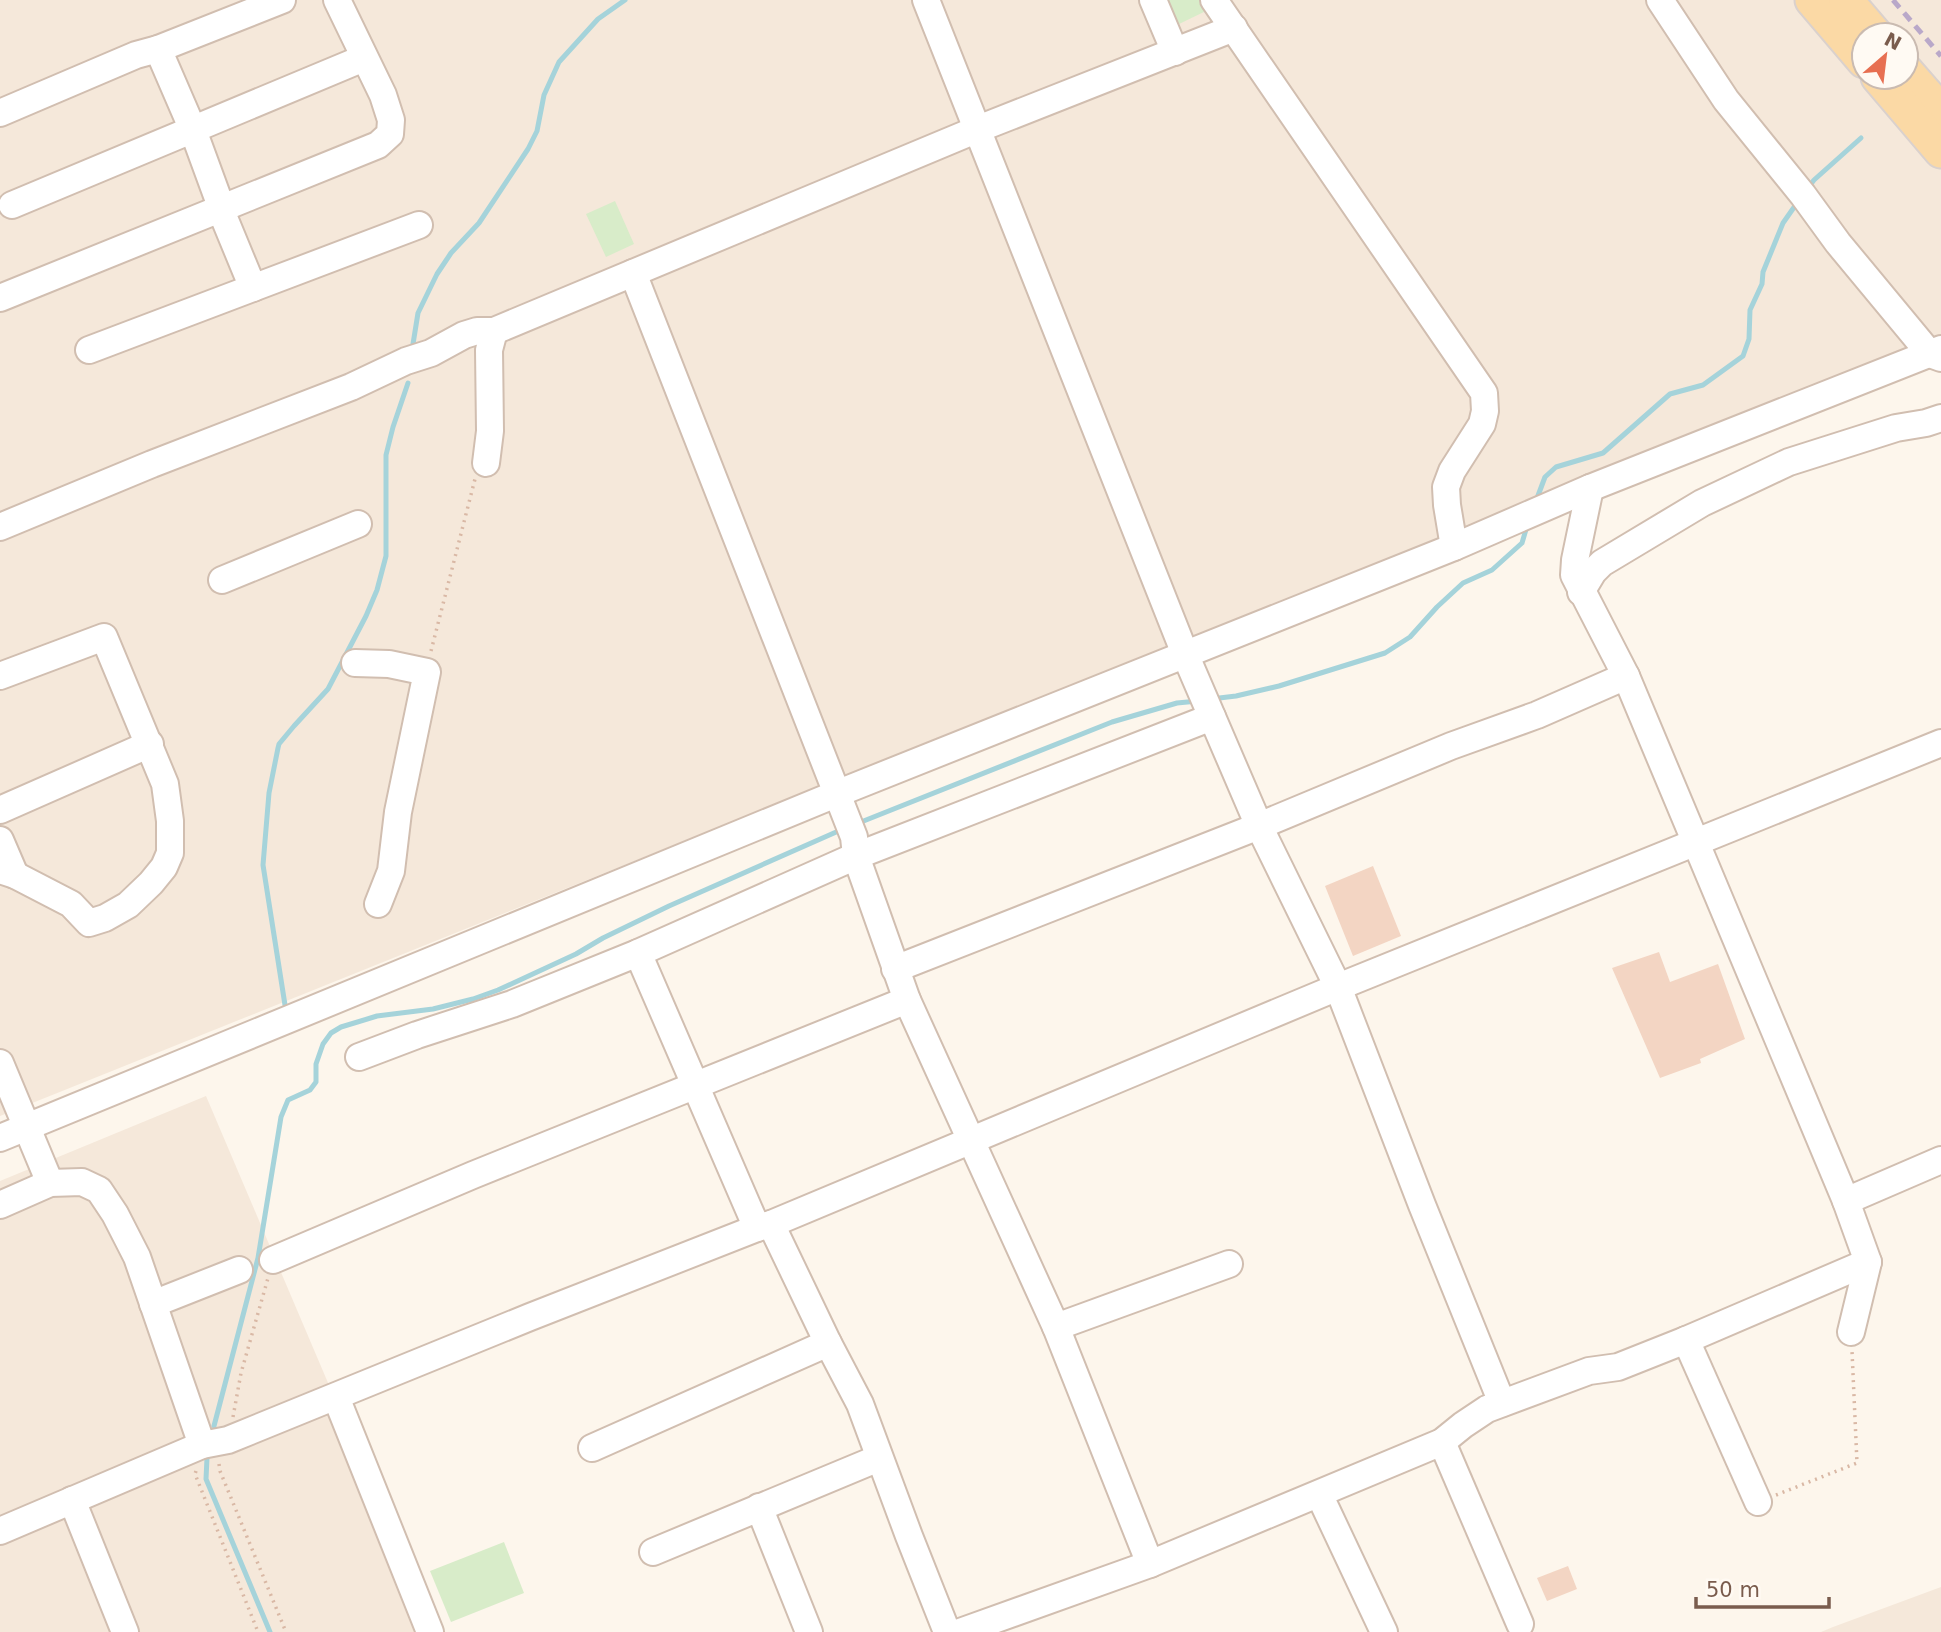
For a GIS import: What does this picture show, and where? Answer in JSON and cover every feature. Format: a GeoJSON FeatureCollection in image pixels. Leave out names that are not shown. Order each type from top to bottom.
{"type":"FeatureCollection","features":[{"type":"Feature","properties":{"kind":"main road"},"geometry":{"type":"LineString","coordinates":[[1812,0],[1850,45]]}},
{"type":"Feature","properties":{"kind":"main road"},"geometry":{"type":"LineString","coordinates":[[1846,0],[1864,21]]}},
{"type":"Feature","properties":{"kind":"main road"},"geometry":{"type":"LineString","coordinates":[[1920,87],[1941,111]]}},
{"type":"Feature","properties":{"kind":"main road"},"geometry":{"type":"LineString","coordinates":[[1890,91],[1941,151]]}},
{"type":"Feature","properties":{"kind":"street"},"geometry":{"type":"LineString","coordinates":[[0,113],[136,55],[158,49],[282,0]]}},
{"type":"Feature","properties":{"kind":"street"},"geometry":{"type":"LineString","coordinates":[[0,298],[379,145],[390,134],[391,120],[383,95],[337,0]]}},
{"type":"Feature","properties":{"kind":"street"},"geometry":{"type":"LineString","coordinates":[[926,0],[1185,654],[1259,825],[1338,987],[1502,1403]]}},
{"type":"Feature","properties":{"kind":"street"},"geometry":{"type":"LineString","coordinates":[[1153,0],[1175,52]]}},
{"type":"Feature","properties":{"kind":"street"},"geometry":{"type":"LineString","coordinates":[[1214,0],[1484,393],[1485,411],[1482,424],[1452,471],[1446,487],[1454,547]]}},
{"type":"Feature","properties":{"kind":"street"},"geometry":{"type":"LineString","coordinates":[[0,1138],[836,794],[1454,547],[1590,488],[1937,353],[1839,243],[1726,100],[1660,0]]}},
{"type":"Feature","properties":{"kind":"street"},"geometry":{"type":"LineString","coordinates":[[0,527],[152,464],[351,387],[406,361],[431,354],[464,335],[477,331],[494,331],[978,129],[1234,28]]}},
{"type":"Feature","properties":{"kind":"street"},"geometry":{"type":"LineString","coordinates":[[158,49],[193,130],[220,208],[253,288]]}},
{"type":"Feature","properties":{"kind":"street"},"geometry":{"type":"LineString","coordinates":[[12,205],[365,58]]}},
{"type":"Feature","properties":{"kind":"street"},"geometry":{"type":"LineString","coordinates":[[89,350],[419,225]]}},
{"type":"Feature","properties":{"kind":"street"},"geometry":{"type":"LineString","coordinates":[[633,272],[854,837],[856,856],[907,1000],[1056,1327],[1150,1564]]}},
{"type":"Feature","properties":{"kind":"street"},"geometry":{"type":"LineString","coordinates":[[486,463],[491,417],[489,350],[494,331]]}},
{"type":"Feature","properties":{"kind":"street"},"geometry":{"type":"LineString","coordinates":[[1581,592],[1602,563],[1702,503],[1789,461],[1896,428],[1941,418]]}},
{"type":"Feature","properties":{"kind":"street"},"geometry":{"type":"LineString","coordinates":[[1590,488],[1574,575],[1626,676],[1846,1201],[1868,1262],[1851,1332]]}},
{"type":"Feature","properties":{"kind":"street"},"geometry":{"type":"LineString","coordinates":[[222,580],[358,524]]}},
{"type":"Feature","properties":{"kind":"street"},"geometry":{"type":"LineString","coordinates":[[0,677],[104,637],[165,784],[170,821],[170,853],[164,867],[128,905],[105,918],[89,923],[71,904],[8,872],[0,840]]}},
{"type":"Feature","properties":{"kind":"street"},"geometry":{"type":"LineString","coordinates":[[355,663],[389,664],[427,672],[397,812],[391,871],[378,904]]}},
{"type":"Feature","properties":{"kind":"street"},"geometry":{"type":"LineString","coordinates":[[895,969],[1451,746],[1538,715],[1626,676]]}},
{"type":"Feature","properties":{"kind":"street"},"geometry":{"type":"LineString","coordinates":[[359,1057],[512,1004],[638,953],[856,856],[1212,717]]}},
{"type":"Feature","properties":{"kind":"street"},"geometry":{"type":"LineString","coordinates":[[0,1531],[202,1445],[228,1440],[530,1317],[764,1226],[1338,987],[1941,743]]}},
{"type":"Feature","properties":{"kind":"street"},"geometry":{"type":"LineString","coordinates":[[0,810],[150,744]]}},
{"type":"Feature","properties":{"kind":"street"},"geometry":{"type":"LineString","coordinates":[[638,953],[696,1085],[764,1226],[860,1404],[947,1632]]}},
{"type":"Feature","properties":{"kind":"street"},"geometry":{"type":"LineString","coordinates":[[273,1260],[474,1175],[907,1000]]}},
{"type":"Feature","properties":{"kind":"street"},"geometry":{"type":"LineString","coordinates":[[0,1063],[50,1183]]}},
{"type":"Feature","properties":{"kind":"street"},"geometry":{"type":"LineString","coordinates":[[1846,1201],[1941,1160]]}},
{"type":"Feature","properties":{"kind":"street"},"geometry":{"type":"LineString","coordinates":[[0,1205],[50,1183],[82,1182],[99,1190],[133,1249],[202,1445]]}},
{"type":"Feature","properties":{"kind":"street"},"geometry":{"type":"LineString","coordinates":[[960,1632],[1150,1564],[1442,1442],[1479,1414],[1502,1403],[1589,1371],[1618,1367],[1868,1262]]}},
{"type":"Feature","properties":{"kind":"street"},"geometry":{"type":"LineString","coordinates":[[1056,1327],[1229,1264]]}},
{"type":"Feature","properties":{"kind":"street"},"geometry":{"type":"LineString","coordinates":[[153,1304],[239,1270]]}},
{"type":"Feature","properties":{"kind":"street"},"geometry":{"type":"LineString","coordinates":[[1686,1340],[1758,1502]]}},
{"type":"Feature","properties":{"kind":"street"},"geometry":{"type":"LineString","coordinates":[[592,1448],[828,1343]]}},
{"type":"Feature","properties":{"kind":"street"},"geometry":{"type":"LineString","coordinates":[[336,1397],[430,1632]]}},
{"type":"Feature","properties":{"kind":"street"},"geometry":{"type":"LineString","coordinates":[[1442,1442],[1520,1624]]}},
{"type":"Feature","properties":{"kind":"street"},"geometry":{"type":"LineString","coordinates":[[653,1552],[879,1458]]}},
{"type":"Feature","properties":{"kind":"street"},"geometry":{"type":"LineString","coordinates":[[1319,1494],[1384,1632]]}},
{"type":"Feature","properties":{"kind":"street"},"geometry":{"type":"LineString","coordinates":[[72,1500],[125,1632]]}},
{"type":"Feature","properties":{"kind":"street"},"geometry":{"type":"LineString","coordinates":[[759,1507],[809,1632]]}},
{"type":"Feature","properties":{"kind":"path"},"geometry":{"type":"LineString","coordinates":[[427,672],[474,482],[486,463]]}},
{"type":"Feature","properties":{"kind":"path"},"geometry":{"type":"LineString","coordinates":[[273,1260],[241,1373],[228,1440],[218,1460],[220,1471],[286,1632]]}},
{"type":"Feature","properties":{"kind":"path"},"geometry":{"type":"LineString","coordinates":[[1758,1502],[1857,1463],[1851,1332]]}},
{"type":"Feature","properties":{"kind":"path"},"geometry":{"type":"LineString","coordinates":[[202,1445],[195,1474],[258,1632]]}},
{"type":"Feature","properties":{"kind":"shaded area"},"geometry":{"type":"Polygon","coordinates":[[[0,0],[1941,0],[1941,336],[0,1116],[0,0]]]}},
{"type":"Feature","properties":{"kind":"shaded area"},"geometry":{"type":"Polygon","coordinates":[[[206,1096],[434,1632],[0,1632],[0,1181],[206,1096]]]}},
{"type":"Feature","properties":{"kind":"shaded area"},"geometry":{"type":"Polygon","coordinates":[[[1941,1587],[1941,1632],[1821,1632],[1833,1627],[1941,1587]]]}},
{"type":"Feature","properties":{"kind":"green space"},"geometry":{"type":"Polygon","coordinates":[[[1165,0],[1201,0],[1208,10],[1177,25],[1165,0]]]}},
{"type":"Feature","properties":{"kind":"green space"},"geometry":{"type":"Polygon","coordinates":[[[615,201],[634,244],[606,257],[586,214],[615,201]]]}},
{"type":"Feature","properties":{"kind":"green space"},"geometry":{"type":"Polygon","coordinates":[[[504,1542],[524,1593],[451,1622],[430,1571],[504,1542]]]}},
{"type":"Feature","properties":{"kind":"building"},"geometry":{"type":"Polygon","coordinates":[[[1373,866],[1401,936],[1353,956],[1325,886],[1373,866]]]}},
{"type":"Feature","properties":{"kind":"building"},"geometry":{"type":"Polygon","coordinates":[[[1659,952],[1670,982],[1718,964],[1745,1039],[1700,1059],[1701,1063],[1660,1078],[1612,968],[1659,952]]]}},
{"type":"Feature","properties":{"kind":"building"},"geometry":{"type":"Polygon","coordinates":[[[1568,1566],[1577,1589],[1547,1601],[1537,1578],[1568,1566]]]}},
{"type":"Feature","properties":{"kind":"waterway"},"geometry":{"type":"LineString","coordinates":[[413,344],[418,313],[437,274],[451,253],[479,223],[528,149],[537,131],[544,95],[559,62],[598,19],[625,0]]}},
{"type":"Feature","properties":{"kind":"waterway"},"geometry":{"type":"LineString","coordinates":[[1807,189],[1861,138]]}},
{"type":"Feature","properties":{"kind":"waterway"},"geometry":{"type":"LineString","coordinates":[[1536,501],[1545,477],[1556,467],[1603,453],[1670,394],[1703,385],[1743,356],[1749,339],[1750,310],[1762,284],[1763,272],[1783,223],[1797,203]]}},
{"type":"Feature","properties":{"kind":"waterway"},"geometry":{"type":"LineString","coordinates":[[285,1005],[263,865],[269,793],[279,744],[328,689],[377,590],[386,556],[386,455],[408,383]]}},
{"type":"Feature","properties":{"kind":"waterway"},"geometry":{"type":"LineString","coordinates":[[1211,699],[1279,686],[1385,653],[1410,637],[1463,583],[1492,570],[1522,543],[1527,526]]}},
{"type":"Feature","properties":{"kind":"waterway"},"geometry":{"type":"LineString","coordinates":[[856,824],[1112,722],[1177,703],[1198,701]]}},
{"type":"Feature","properties":{"kind":"waterway"},"geometry":{"type":"LineString","coordinates":[[214,1426],[258,1258],[281,1117],[288,1100],[310,1090],[316,1082],[316,1064],[323,1044],[331,1033],[341,1027],[377,1016],[433,1009],[498,990],[669,906],[843,829]]}},
{"type":"Feature","properties":{"kind":"waterway"},"geometry":{"type":"LineString","coordinates":[[207,1458],[206,1479],[270,1632]]}},
{"type":"Feature","properties":{"kind":"railway"},"geometry":{"type":"LineString","coordinates":[[1893,0],[1941,56]]}}]}
